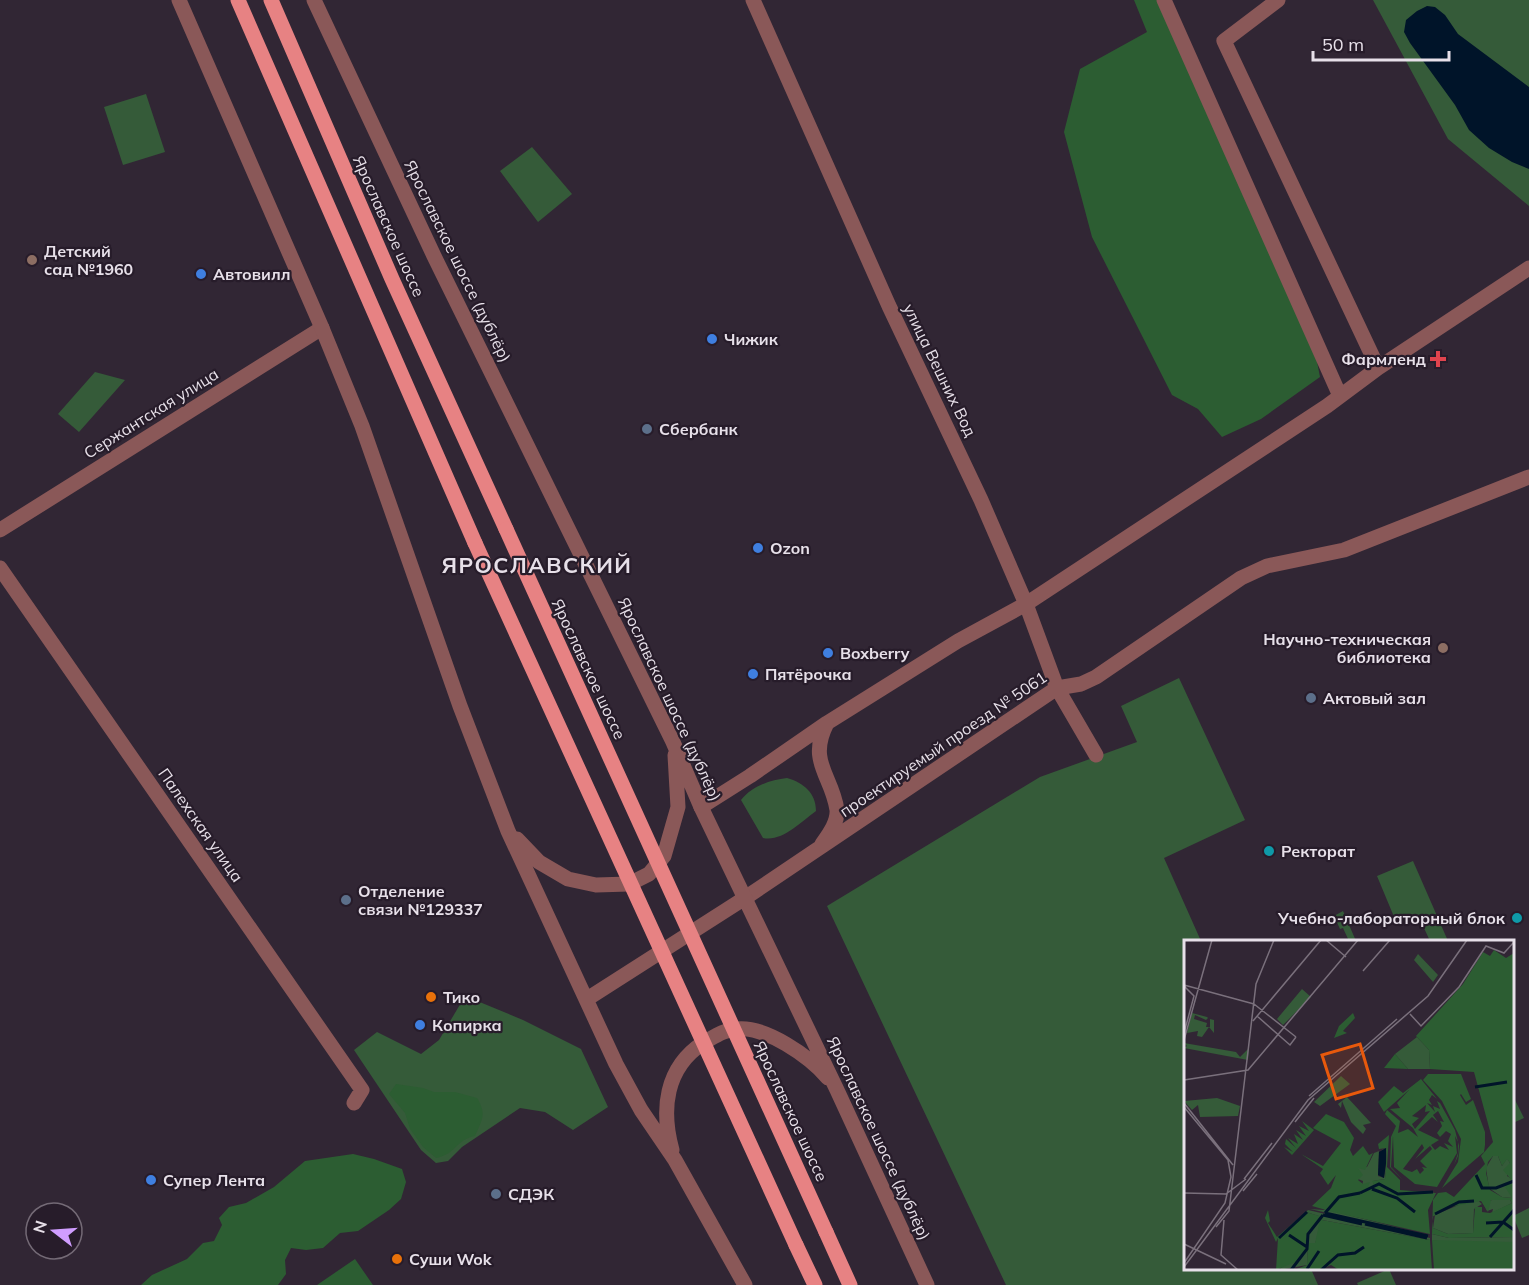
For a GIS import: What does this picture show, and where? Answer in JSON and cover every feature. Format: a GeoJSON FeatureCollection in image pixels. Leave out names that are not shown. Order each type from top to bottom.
{"type":"FeatureCollection","features":[{"type":"Feature","properties":{"kind":"main road"},"geometry":{"type":"LineString","coordinates":[[238,0],[475,543],[814,1285]]}},
{"type":"Feature","properties":{"kind":"main road","name":"Ярославское шоссе"},"geometry":{"type":"LineString","coordinates":[[271,0],[392,279],[850,1285]]}},
{"type":"Feature","properties":{"kind":"street"},"geometry":{"type":"LineString","coordinates":[[178,0],[322,328],[366,436],[460,706],[508,831],[615,1064],[641,1110],[675,1160],[745,1285]]}},
{"type":"Feature","properties":{"kind":"street","name":"Ярославское шоссе (дублёр)"},"geometry":{"type":"LineString","coordinates":[[314,0],[434,256],[673,742],[701,807],[837,1090],[927,1285]]}},
{"type":"Feature","properties":{"kind":"street","name":"улица Вешних Вод"},"geometry":{"type":"LineString","coordinates":[[753,0],[889,306],[963,459],[1026,604],[1057,688],[1096,755]]}},
{"type":"Feature","properties":{"kind":"street"},"geometry":{"type":"LineString","coordinates":[[1164,0],[1340,396]]}},
{"type":"Feature","properties":{"kind":"street"},"geometry":{"type":"LineString","coordinates":[[1278,0],[1224,41],[1378,368]]}},
{"type":"Feature","properties":{"kind":"street"},"geometry":{"type":"LineString","coordinates":[[701,807],[827,723],[958,641],[1026,604],[1529,268]]}},
{"type":"Feature","properties":{"kind":"street","name":"Сержантская улица"},"geometry":{"type":"LineString","coordinates":[[0,531],[322,328]]}},
{"type":"Feature","properties":{"kind":"street","name":"проектируемый проезд № 5061"},"geometry":{"type":"LineString","coordinates":[[587,999],[745,898],[1057,688],[1081,684],[1096,677],[1241,578],[1267,566],[1344,550],[1529,477]]}},
{"type":"Feature","properties":{"kind":"street","name":"Палехская улица"},"geometry":{"type":"LineString","coordinates":[[0,568],[362,1090],[354,1103]]}},
{"type":"Feature","properties":{"kind":"street"},"geometry":{"type":"LineString","coordinates":[[818,849],[832,828],[837,811],[819,759],[820,736],[827,723]]}},
{"type":"Feature","properties":{"kind":"street"},"geometry":{"type":"LineString","coordinates":[[508,831],[539,862],[568,879],[596,885],[629,884],[649,874],[664,856],[678,807],[673,742]]}},
{"type":"Feature","properties":{"kind":"street"},"geometry":{"type":"LineString","coordinates":[[675,1160],[665,1111],[670,1084],[679,1066],[693,1050],[719,1033],[738,1028],[775,1038],[821,1071],[837,1090]]}},
{"type":"Feature","properties":{"kind":"green space"},"geometry":{"type":"Polygon","coordinates":[[[1134,0],[1160,0],[1313,341],[1320,377],[1261,419],[1222,437],[1198,409],[1172,395],[1092,237],[1064,132],[1080,69],[1147,32],[1134,0]]]}},
{"type":"Feature","properties":{"kind":"green space"},"geometry":{"type":"Polygon","coordinates":[[[1373,0],[1529,0],[1529,206],[1448,139],[1373,0]]]}},
{"type":"Feature","properties":{"kind":"green space"},"geometry":{"type":"Polygon","coordinates":[[[146,94],[165,152],[123,165],[104,107],[146,94]]]}},
{"type":"Feature","properties":{"kind":"green space"},"geometry":{"type":"Polygon","coordinates":[[[532,147],[572,194],[538,222],[500,171],[532,147]]]}},
{"type":"Feature","properties":{"kind":"green space"},"geometry":{"type":"Polygon","coordinates":[[[95,372],[125,380],[79,432],[58,414],[95,372]]]}},
{"type":"Feature","properties":{"kind":"green space"},"geometry":{"type":"Polygon","coordinates":[[[1179,678],[1245,820],[1164,858],[1201,940],[1184,940],[1184,1270],[1311,1270],[1318,1285],[1006,1285],[827,906],[1040,777],[1137,742],[1121,706],[1179,678]]]}},
{"type":"Feature","properties":{"kind":"green space"},"geometry":{"type":"Polygon","coordinates":[[[787,778],[808,790],[814,799],[816,811],[784,834],[763,838],[741,800],[762,784],[787,778]]]}},
{"type":"Feature","properties":{"kind":"green space"},"geometry":{"type":"Polygon","coordinates":[[[1413,861],[1448,940],[1430,940],[1418,915],[1397,924],[1377,876],[1413,861]]]}},
{"type":"Feature","properties":{"kind":"green space"},"geometry":{"type":"Polygon","coordinates":[[[1343,911],[1356,940],[1349,940],[1334,916],[1343,911]]]}},
{"type":"Feature","properties":{"kind":"green space"},"geometry":{"type":"Polygon","coordinates":[[[465,996],[523,1020],[581,1049],[608,1107],[573,1130],[545,1112],[520,1108],[462,1147],[448,1161],[436,1163],[421,1150],[354,1050],[377,1032],[421,1054],[439,1040],[465,996]]]}},
{"type":"Feature","properties":{"kind":"green space"},"geometry":{"type":"Polygon","coordinates":[[[396,1084],[434,1092],[455,1092],[477,1098],[483,1113],[475,1136],[436,1158],[423,1147],[410,1129],[405,1113],[389,1094],[396,1084]]]}},
{"type":"Feature","properties":{"kind":"green space"},"geometry":{"type":"Polygon","coordinates":[[[1514,1098],[1524,1118],[1514,1122],[1514,1098]]]}},
{"type":"Feature","properties":{"kind":"green space"},"geometry":{"type":"Polygon","coordinates":[[[353,1154],[402,1169],[406,1182],[401,1199],[358,1231],[340,1233],[323,1248],[306,1250],[291,1248],[285,1260],[286,1274],[278,1285],[141,1285],[152,1275],[187,1259],[203,1243],[214,1241],[222,1225],[219,1218],[229,1207],[246,1203],[274,1187],[305,1161],[353,1154]]]}},
{"type":"Feature","properties":{"kind":"green space"},"geometry":{"type":"Polygon","coordinates":[[[1529,1208],[1529,1235],[1522,1238],[1514,1216],[1529,1208]]]}},
{"type":"Feature","properties":{"kind":"green space"},"geometry":{"type":"Polygon","coordinates":[[[355,1259],[373,1285],[317,1285],[355,1259]]]}},
{"type":"Feature","properties":{"kind":"green space"},"geometry":{"type":"Polygon","coordinates":[[[1389,1270],[1396,1285],[1358,1285],[1357,1283],[1389,1270]]]}},
{"type":"Feature","properties":{"kind":"water"},"geometry":{"type":"Polygon","coordinates":[[[1427,6],[1435,7],[1445,15],[1458,34],[1529,87],[1529,169],[1489,148],[1469,130],[1455,105],[1410,43],[1404,32],[1406,20],[1427,6]]]}},
{"type":"Feature","properties":{"kind":"place","name":"Детский сад №1960"},"geometry":{"type":"Point","coordinates":[32,260]}},
{"type":"Feature","properties":{"kind":"place","name":"Автовилл"},"geometry":{"type":"Point","coordinates":[201,274]}},
{"type":"Feature","properties":{"kind":"place","name":"Чижик"},"geometry":{"type":"Point","coordinates":[712,339]}},
{"type":"Feature","properties":{"kind":"place","name":"Фармленд"},"geometry":{"type":"Point","coordinates":[1438,359]}},
{"type":"Feature","properties":{"kind":"place","name":"Сбербанк"},"geometry":{"type":"Point","coordinates":[647,429]}},
{"type":"Feature","properties":{"kind":"place","name":"Ozon"},"geometry":{"type":"Point","coordinates":[758,548]}},
{"type":"Feature","properties":{"kind":"place","name":"Научно-техническая библиотека"},"geometry":{"type":"Point","coordinates":[1443,648]}},
{"type":"Feature","properties":{"kind":"place","name":"Boxberry"},"geometry":{"type":"Point","coordinates":[828,653]}},
{"type":"Feature","properties":{"kind":"place","name":"Пятёрочка"},"geometry":{"type":"Point","coordinates":[753,674]}},
{"type":"Feature","properties":{"kind":"place","name":"Актовый зал"},"geometry":{"type":"Point","coordinates":[1311,698]}},
{"type":"Feature","properties":{"kind":"place","name":"Ректорат"},"geometry":{"type":"Point","coordinates":[1269,851]}},
{"type":"Feature","properties":{"kind":"place","name":"Отделение связи №129337"},"geometry":{"type":"Point","coordinates":[346,900]}},
{"type":"Feature","properties":{"kind":"place","name":"Учебно-лабораторный блок"},"geometry":{"type":"Point","coordinates":[1517,918]}},
{"type":"Feature","properties":{"kind":"place","name":"Тико"},"geometry":{"type":"Point","coordinates":[431,997]}},
{"type":"Feature","properties":{"kind":"place","name":"Копирка"},"geometry":{"type":"Point","coordinates":[420,1025]}},
{"type":"Feature","properties":{"kind":"place","name":"Супер Лента"},"geometry":{"type":"Point","coordinates":[151,1180]}},
{"type":"Feature","properties":{"kind":"place","name":"СДЭК"},"geometry":{"type":"Point","coordinates":[496,1194]}},
{"type":"Feature","properties":{"kind":"place","name":"Суши Wok"},"geometry":{"type":"Point","coordinates":[397,1259]}},
{"type":"Feature","properties":{"kind":"district","name":"ЯРОСЛАВСКИЙ"},"geometry":{"type":"Point","coordinates":[537,565]}}]}
